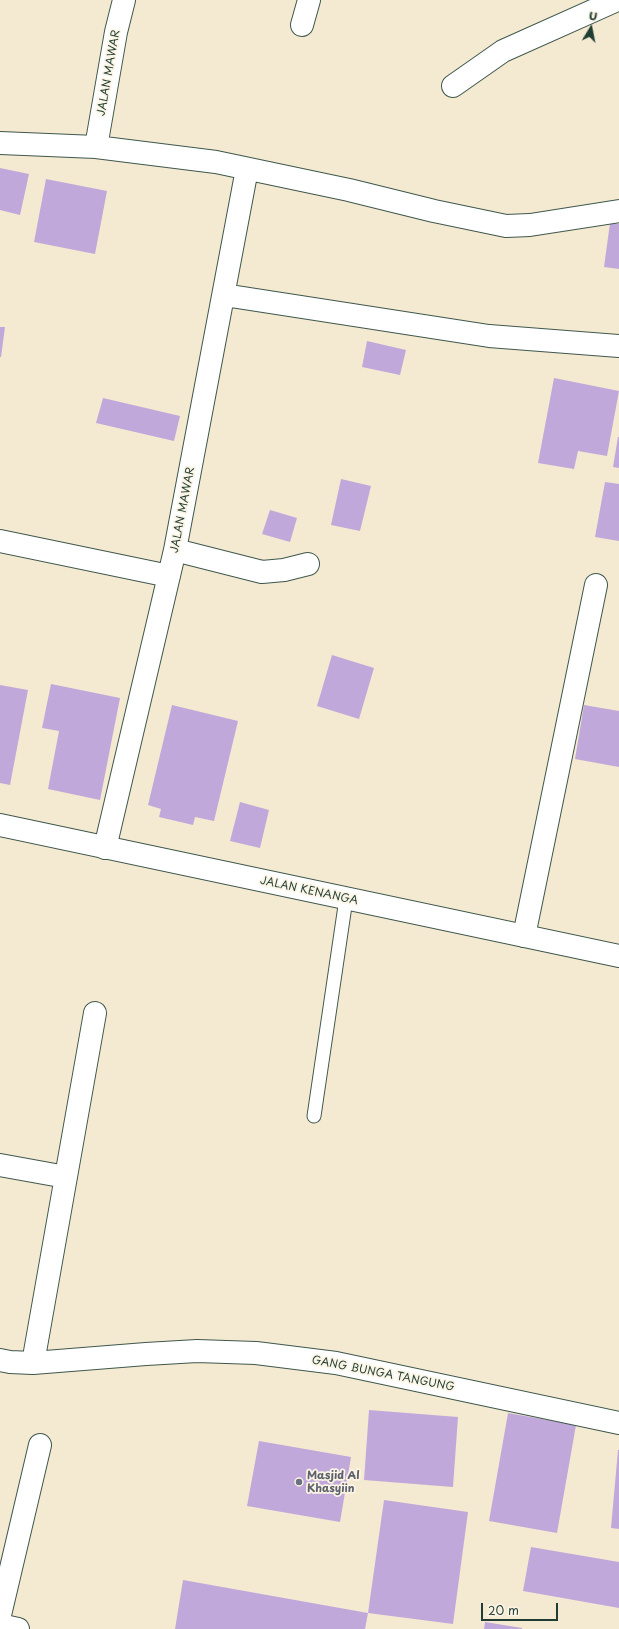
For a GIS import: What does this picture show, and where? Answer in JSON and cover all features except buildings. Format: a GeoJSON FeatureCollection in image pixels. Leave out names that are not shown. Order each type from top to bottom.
{"type":"FeatureCollection","features":[{"type":"Feature","properties":{"kind":"street","name":"JALAN MAWAR"},"geometry":{"type":"LineString","coordinates":[[96,146],[116,32],[124,0]]}},
{"type":"Feature","properties":{"kind":"street"},"geometry":{"type":"LineString","coordinates":[[302,25],[309,0]]}},
{"type":"Feature","properties":{"kind":"street"},"geometry":{"type":"LineString","coordinates":[[453,86],[503,51],[617,0]]}},
{"type":"Feature","properties":{"kind":"street"},"geometry":{"type":"LineString","coordinates":[[0,143],[96,146],[216,162],[349,190],[434,211],[506,226],[530,225],[619,211]]}},
{"type":"Feature","properties":{"kind":"street","name":"JALAN MAWAR"},"geometry":{"type":"LineString","coordinates":[[105,848],[175,550],[247,169]]}},
{"type":"Feature","properties":{"kind":"street"},"geometry":{"type":"LineString","coordinates":[[224,295],[489,336],[619,346]]}},
{"type":"Feature","properties":{"kind":"street"},"geometry":{"type":"LineString","coordinates":[[0,541],[169,576]]}},
{"type":"Feature","properties":{"kind":"street"},"geometry":{"type":"LineString","coordinates":[[175,550],[262,572],[284,570],[308,564]]}},
{"type":"Feature","properties":{"kind":"street"},"geometry":{"type":"LineString","coordinates":[[524,936],[596,585]]}},
{"type":"Feature","properties":{"kind":"street","name":"JALAN KENANGA"},"geometry":{"type":"LineString","coordinates":[[0,826],[619,956]]}},
{"type":"Feature","properties":{"kind":"street"},"geometry":{"type":"LineString","coordinates":[[33,1363],[95,1013]]}},
{"type":"Feature","properties":{"kind":"street"},"geometry":{"type":"LineString","coordinates":[[0,1165],[66,1178]]}},
{"type":"Feature","properties":{"kind":"street","name":"GANG BUNGA TANGUNG"},"geometry":{"type":"LineString","coordinates":[[0,1360],[33,1363],[198,1351],[256,1353],[336,1362],[619,1422]]}},
{"type":"Feature","properties":{"kind":"street"},"geometry":{"type":"LineString","coordinates":[[0,1615],[40,1445]]}},
{"type":"Feature","properties":{"kind":"street"},"geometry":{"type":"LineString","coordinates":[[0,1625],[18,1629]]}},
{"type":"Feature","properties":{"kind":"lane"},"geometry":{"type":"LineString","coordinates":[[314,1116],[346,899]]}},
{"type":"Feature","properties":{"kind":"place","name":"Masjid Al Khasyiin"},"geometry":{"type":"Point","coordinates":[299,1482]}}]}
